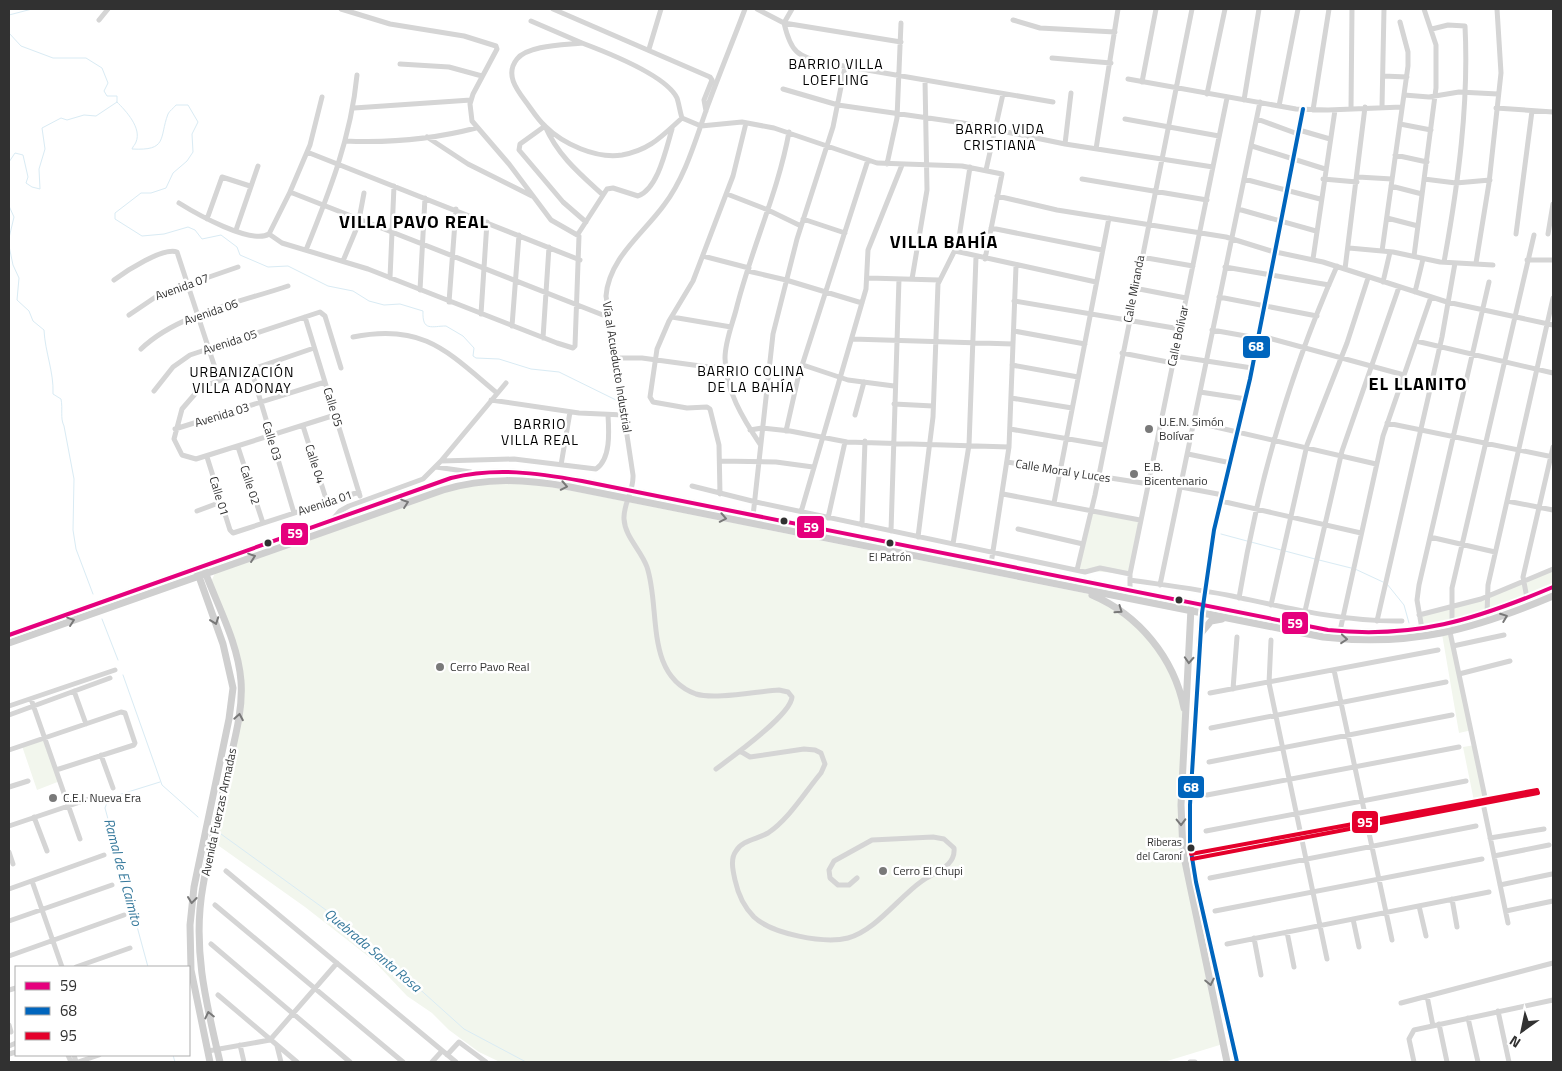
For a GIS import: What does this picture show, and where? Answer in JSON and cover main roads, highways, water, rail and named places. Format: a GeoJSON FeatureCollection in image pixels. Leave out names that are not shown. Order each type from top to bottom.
{"type":"FeatureCollection","features":[{"type":"Feature","properties":{"kind":"main road"},"geometry":{"type":"LineString","coordinates":[[9,635],[201,571],[332,520],[451,478],[477,473],[533,472],[630,495],[1075,588],[1306,634],[1350,640],[1404,639],[1450,632],[1493,621],[1553,596]]}},
{"type":"Feature","properties":{"kind":"main road"},"geometry":{"type":"LineString","coordinates":[[9,643],[188,580],[201,571],[218,569],[443,490],[473,482],[528,480],[753,516],[1192,602],[1297,625],[1340,631],[1380,632],[1422,629],[1452,624],[1487,614],[1553,587]]}},
{"type":"Feature","properties":{"kind":"main road"},"geometry":{"type":"LineString","coordinates":[[211,587],[212,579],[218,569]]}},
{"type":"Feature","properties":{"kind":"main road","name":"Avenida Fuerzas Armadas"},"geometry":{"type":"LineString","coordinates":[[201,571],[203,586],[226,654],[233,688],[231,710],[197,868],[190,916],[191,970],[210,1062]]}},
{"type":"Feature","properties":{"kind":"main road","name":"Avenida Fuerzas Armadas"},"geometry":{"type":"LineString","coordinates":[[201,571],[211,587],[236,654],[242,690],[238,720],[203,886],[198,928],[202,978],[220,1062]]}},
{"type":"Feature","properties":{"kind":"main road"},"geometry":{"type":"LineString","coordinates":[[188,580],[194,580],[203,586]]}},
{"type":"Feature","properties":{"kind":"main road"},"geometry":{"type":"LineString","coordinates":[[1075,588],[1112,606],[1146,633],[1172,672],[1180,692],[1186,719]]}},
{"type":"Feature","properties":{"kind":"main road"},"geometry":{"type":"LineString","coordinates":[[1192,602],[1181,805],[1183,852],[1227,1062]]}},
{"type":"Feature","properties":{"kind":"main road"},"geometry":{"type":"LineString","coordinates":[[1202,605],[1190,805],[1192,857],[1237,1062]]}},
{"type":"Feature","properties":{"kind":"main road"},"geometry":{"type":"LineString","coordinates":[[1200,635],[1211,622],[1228,619]]}},
{"type":"Feature","properties":{"kind":"waterway","name":"Quebrada Santa Rosa"},"geometry":{"type":"LineString","coordinates":[[9,15],[32,9]]}},
{"type":"Feature","properties":{"kind":"waterway","name":"Quebrada Santa Rosa"},"geometry":{"type":"LineString","coordinates":[[9,33],[21,46],[53,58],[86,58],[102,68],[108,83],[104,91],[107,96],[117,96],[117,102],[96,116],[84,115],[67,120],[61,118],[42,128],[45,149],[39,169],[40,189],[26,183],[28,177],[23,155],[15,153],[9,162]]}},
{"type":"Feature","properties":{"kind":"waterway"},"geometry":{"type":"LineString","coordinates":[[117,102],[132,120],[137,131],[136,142],[132,149],[152,148],[157,145],[162,136],[168,114],[176,105],[188,105],[198,122],[192,134],[193,152],[187,161],[173,173],[166,188],[151,193],[141,193],[115,213],[115,219],[142,236],[164,234],[188,227],[195,230],[202,239],[221,235],[237,247],[240,255],[268,267],[288,266],[328,286],[353,291],[369,301],[384,305],[400,304],[423,311],[426,325],[432,327],[446,326],[463,336],[474,348],[473,356],[476,358],[499,359],[531,369],[559,372],[616,400]]}},
{"type":"Feature","properties":{"kind":"waterway","name":"Quebrada Santa Rosa"},"geometry":{"type":"LineString","coordinates":[[9,206],[14,217],[9,238]]}},
{"type":"Feature","properties":{"kind":"waterway","name":"Quebrada Santa Rosa"},"geometry":{"type":"LineString","coordinates":[[9,246],[13,265],[19,278],[17,300],[29,311],[33,321],[44,330],[53,394],[61,399],[62,420],[74,479],[73,530],[76,549],[93,594]]}},
{"type":"Feature","properties":{"kind":"waterway"},"geometry":{"type":"LineString","coordinates":[[1221,534],[1247,541]]}},
{"type":"Feature","properties":{"kind":"waterway"},"geometry":{"type":"LineString","coordinates":[[1251,542],[1281,550]]}},
{"type":"Feature","properties":{"kind":"waterway"},"geometry":{"type":"LineString","coordinates":[[1285,551],[1315,559]]}},
{"type":"Feature","properties":{"kind":"waterway"},"geometry":{"type":"LineString","coordinates":[[1319,560],[1351,568]]}},
{"type":"Feature","properties":{"kind":"waterway"},"geometry":{"type":"LineString","coordinates":[[1355,569],[1383,582]]}},
{"type":"Feature","properties":{"kind":"waterway"},"geometry":{"type":"LineString","coordinates":[[1387,584],[1404,605],[1409,623]]}},
{"type":"Feature","properties":{"kind":"waterway","name":"Quebrada Santa Rosa"},"geometry":{"type":"LineString","coordinates":[[102,619],[118,660]]}},
{"type":"Feature","properties":{"kind":"waterway","name":"Quebrada Santa Rosa"},"geometry":{"type":"LineString","coordinates":[[123,675],[162,785],[198,817]]}},
{"type":"Feature","properties":{"kind":"waterway","name":"Ramal de El Caimito"},"geometry":{"type":"LineString","coordinates":[[148,966],[105,808],[108,800],[115,796],[160,782]]}},
{"type":"Feature","properties":{"kind":"waterway","name":"Quebrada Santa Rosa"},"geometry":{"type":"LineString","coordinates":[[221,834],[355,931],[464,1029],[526,1062]]}},
{"type":"Feature","properties":{"kind":"waterway","name":"Ramal de El Caimito"},"geometry":{"type":"LineString","coordinates":[[173,1056],[175,1062]]}},
{"type":"Feature","properties":{"kind":"place","name":"U.E.N. Simón Bolívar"},"geometry":{"type":"Point","coordinates":[1149,429]}},
{"type":"Feature","properties":{"kind":"place","name":"E.B. Bicentenario"},"geometry":{"type":"Point","coordinates":[1134,474]}},
{"type":"Feature","properties":{"kind":"place","name":"El Patrón"},"geometry":{"type":"Point","coordinates":[890,543]}},
{"type":"Feature","properties":{"kind":"place","name":"Cerro Pavo Real"},"geometry":{"type":"Point","coordinates":[440,667]}},
{"type":"Feature","properties":{"kind":"place","name":"C.E.I. Nueva Era"},"geometry":{"type":"Point","coordinates":[53,798]}},
{"type":"Feature","properties":{"kind":"place","name":"Riberas del Caroní"},"geometry":{"type":"Point","coordinates":[1191,848]}},
{"type":"Feature","properties":{"kind":"place","name":"Cerro El Chupi"},"geometry":{"type":"Point","coordinates":[883,871]}},
{"type":"Feature","properties":{"kind":"district","name":"BARRIO VILLA LOEFLING"},"geometry":{"type":"Point","coordinates":[836,72]}},
{"type":"Feature","properties":{"kind":"district","name":"BARRIO VIDA CRISTIANA"},"geometry":{"type":"Point","coordinates":[1000,138]}},
{"type":"Feature","properties":{"kind":"district","name":"VILLA PAVO REAL"},"geometry":{"type":"Point","coordinates":[414,222]}},
{"type":"Feature","properties":{"kind":"district","name":"VILLA BAHÍA"},"geometry":{"type":"Point","coordinates":[944,242]}},
{"type":"Feature","properties":{"kind":"district","name":"URBANIZACIÓN VILLA ADONAY"},"geometry":{"type":"Point","coordinates":[242,380]}},
{"type":"Feature","properties":{"kind":"district","name":"BARRIO COLINA DE LA BAHÍA"},"geometry":{"type":"Point","coordinates":[751,380]}},
{"type":"Feature","properties":{"kind":"district","name":"EL LLANITO"},"geometry":{"type":"Point","coordinates":[1418,384]}},
{"type":"Feature","properties":{"kind":"district","name":"BARRIO VILLA REAL"},"geometry":{"type":"Point","coordinates":[540,432]}}]}
